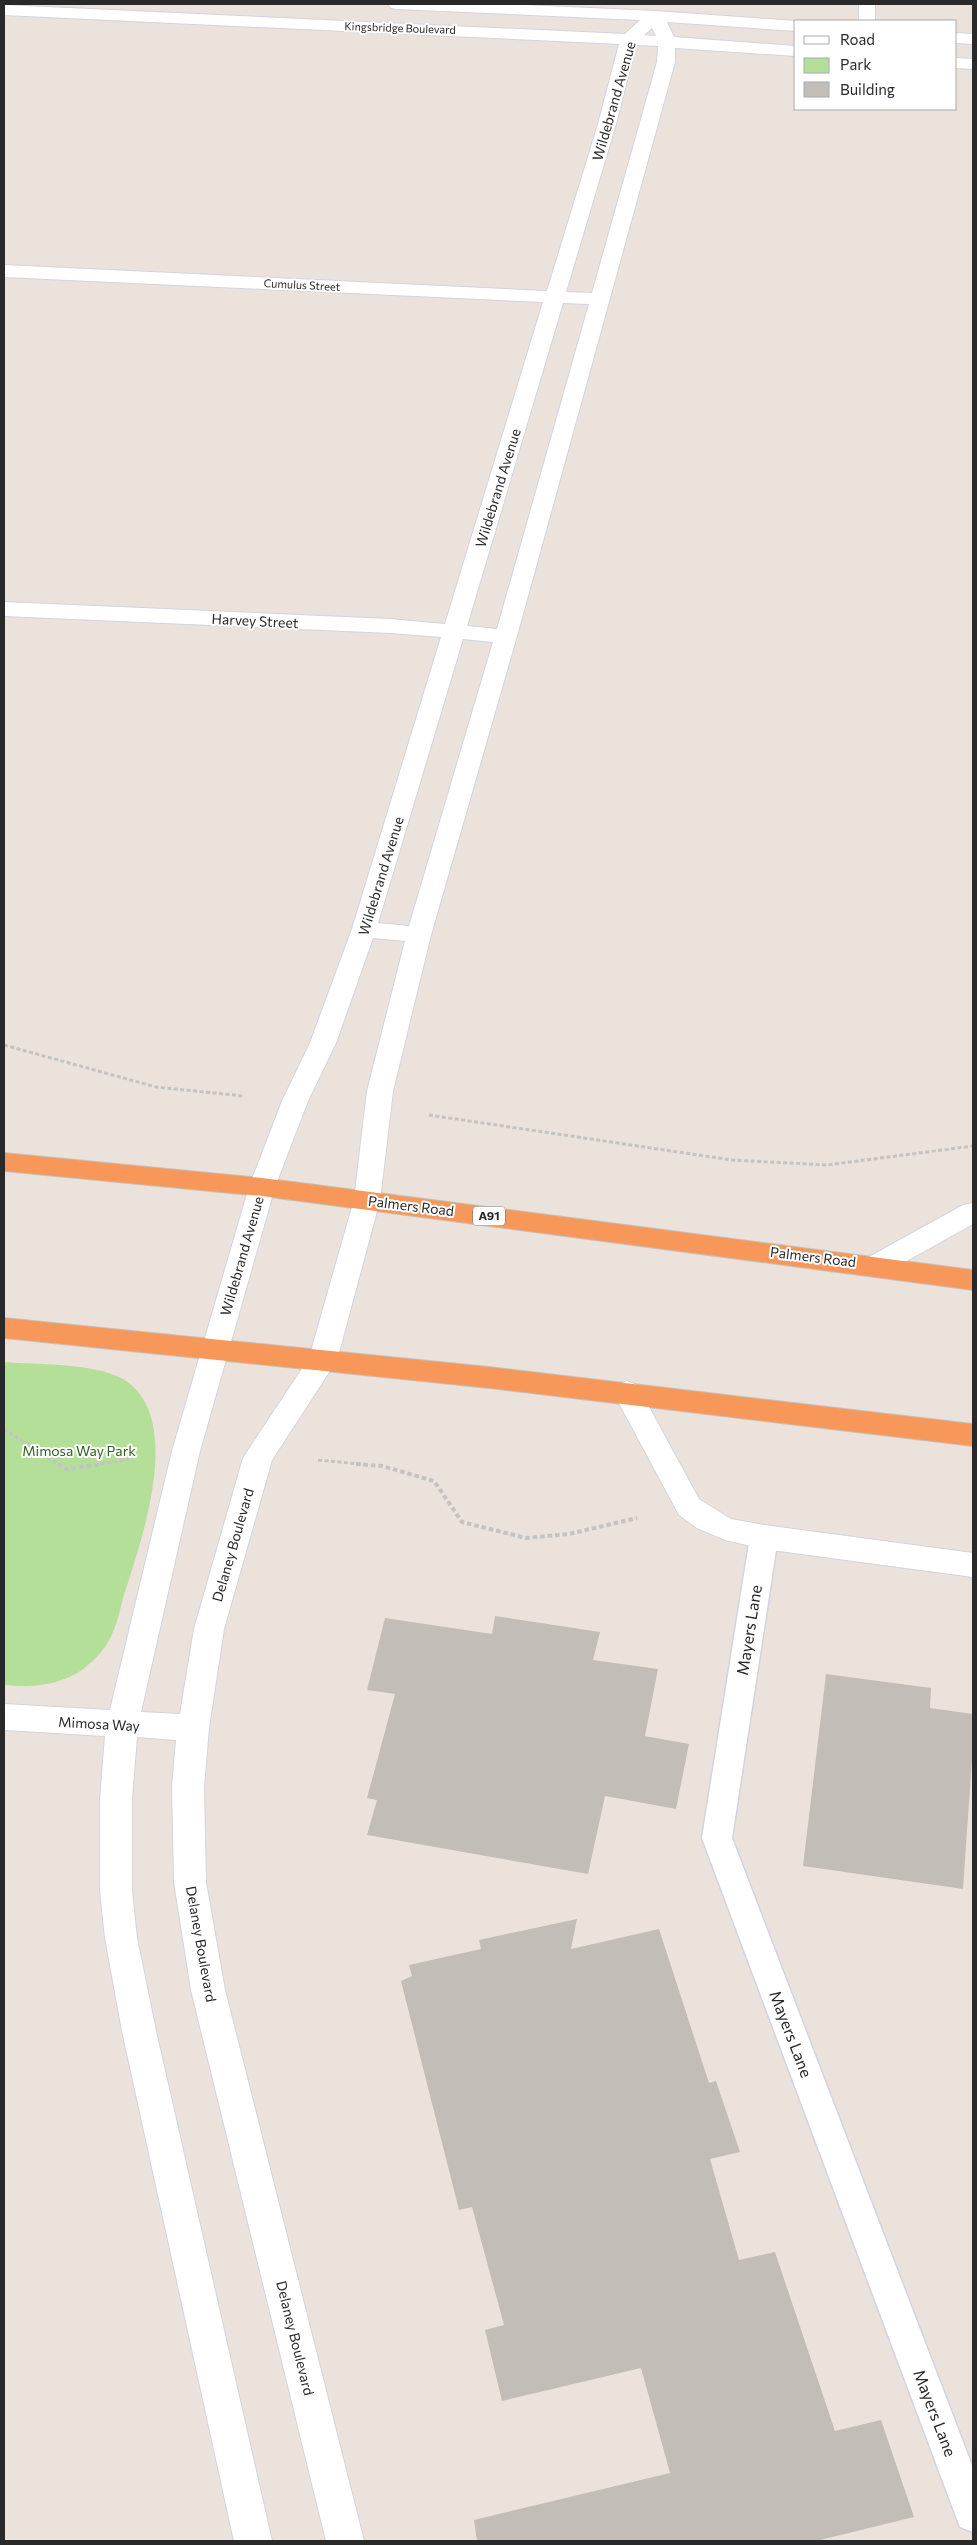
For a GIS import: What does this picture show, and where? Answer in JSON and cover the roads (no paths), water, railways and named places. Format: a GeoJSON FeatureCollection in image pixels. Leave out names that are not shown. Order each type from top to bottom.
{"type":"FeatureCollection","features":[{"type":"Feature","properties":{"kind":"highway","name":"Palmers Road"},"geometry":{"type":"LineString","coordinates":[[4,1162],[262,1186],[973,1280]]}},
{"type":"Feature","properties":{"kind":"highway"},"geometry":{"type":"LineString","coordinates":[[4,1328],[216,1347],[627,1392],[973,1435]]}},
{"type":"Feature","properties":{"kind":"street","name":"Kingsbridge Boulevard"},"geometry":{"type":"LineString","coordinates":[[397,4],[655,16],[794,26]]}},
{"type":"Feature","properties":{"kind":"street"},"geometry":{"type":"LineString","coordinates":[[867,4],[867,20]]}},
{"type":"Feature","properties":{"kind":"street","name":"Kingsbridge Boulevard"},"geometry":{"type":"LineString","coordinates":[[4,10],[42,8],[354,18],[794,51]]}},
{"type":"Feature","properties":{"kind":"street","name":"Wildebrand Avenue"},"geometry":{"type":"LineString","coordinates":[[216,1347],[262,1186],[295,1102],[323,1043],[364,929],[456,632],[608,124],[629,38],[655,16]]}},
{"type":"Feature","properties":{"kind":"street"},"geometry":{"type":"LineString","coordinates":[[323,1360],[367,1200],[380,1091],[419,935],[506,636],[666,62],[668,41],[655,16]]}},
{"type":"Feature","properties":{"kind":"street"},"geometry":{"type":"LineString","coordinates":[[957,38],[973,39]]}},
{"type":"Feature","properties":{"kind":"street"},"geometry":{"type":"LineString","coordinates":[[957,63],[973,64]]}},
{"type":"Feature","properties":{"kind":"street","name":"Cumulus Street"},"geometry":{"type":"LineString","coordinates":[[4,271],[600,299]]}},
{"type":"Feature","properties":{"kind":"street","name":"Harvey Street"},"geometry":{"type":"LineString","coordinates":[[4,609],[390,626],[506,636]]}},
{"type":"Feature","properties":{"kind":"street"},"geometry":{"type":"LineString","coordinates":[[364,929],[419,935]]}},
{"type":"Feature","properties":{"kind":"street"},"geometry":{"type":"LineString","coordinates":[[876,1266],[973,1212]]}},
{"type":"Feature","properties":{"kind":"street"},"geometry":{"type":"LineString","coordinates":[[216,1347],[186,1450],[122,1725],[116,1799],[116,1890],[121,1938],[139,2031],[253,2541]]}},
{"type":"Feature","properties":{"kind":"street","name":"Delaney Boulevard"},"geometry":{"type":"LineString","coordinates":[[323,1360],[258,1458],[209,1629],[193,1728],[188,1787],[190,1882],[195,1923],[208,1990],[345,2541]]}},
{"type":"Feature","properties":{"kind":"street"},"geometry":{"type":"LineString","coordinates":[[627,1392],[689,1507],[725,1529],[764,1538],[973,1565]]}},
{"type":"Feature","properties":{"kind":"street","name":"Mimosa Way"},"geometry":{"type":"LineString","coordinates":[[4,1718],[193,1728]]}},
{"type":"Feature","properties":{"kind":"lane","name":"Mayers Lane"},"geometry":{"type":"LineString","coordinates":[[764,1538],[717,1838],[973,2514]]}},
{"type":"Feature","properties":{"kind":"park label","name":"Mimosa Way Park"},"geometry":{"type":"Point","coordinates":[79,1451]}}]}
